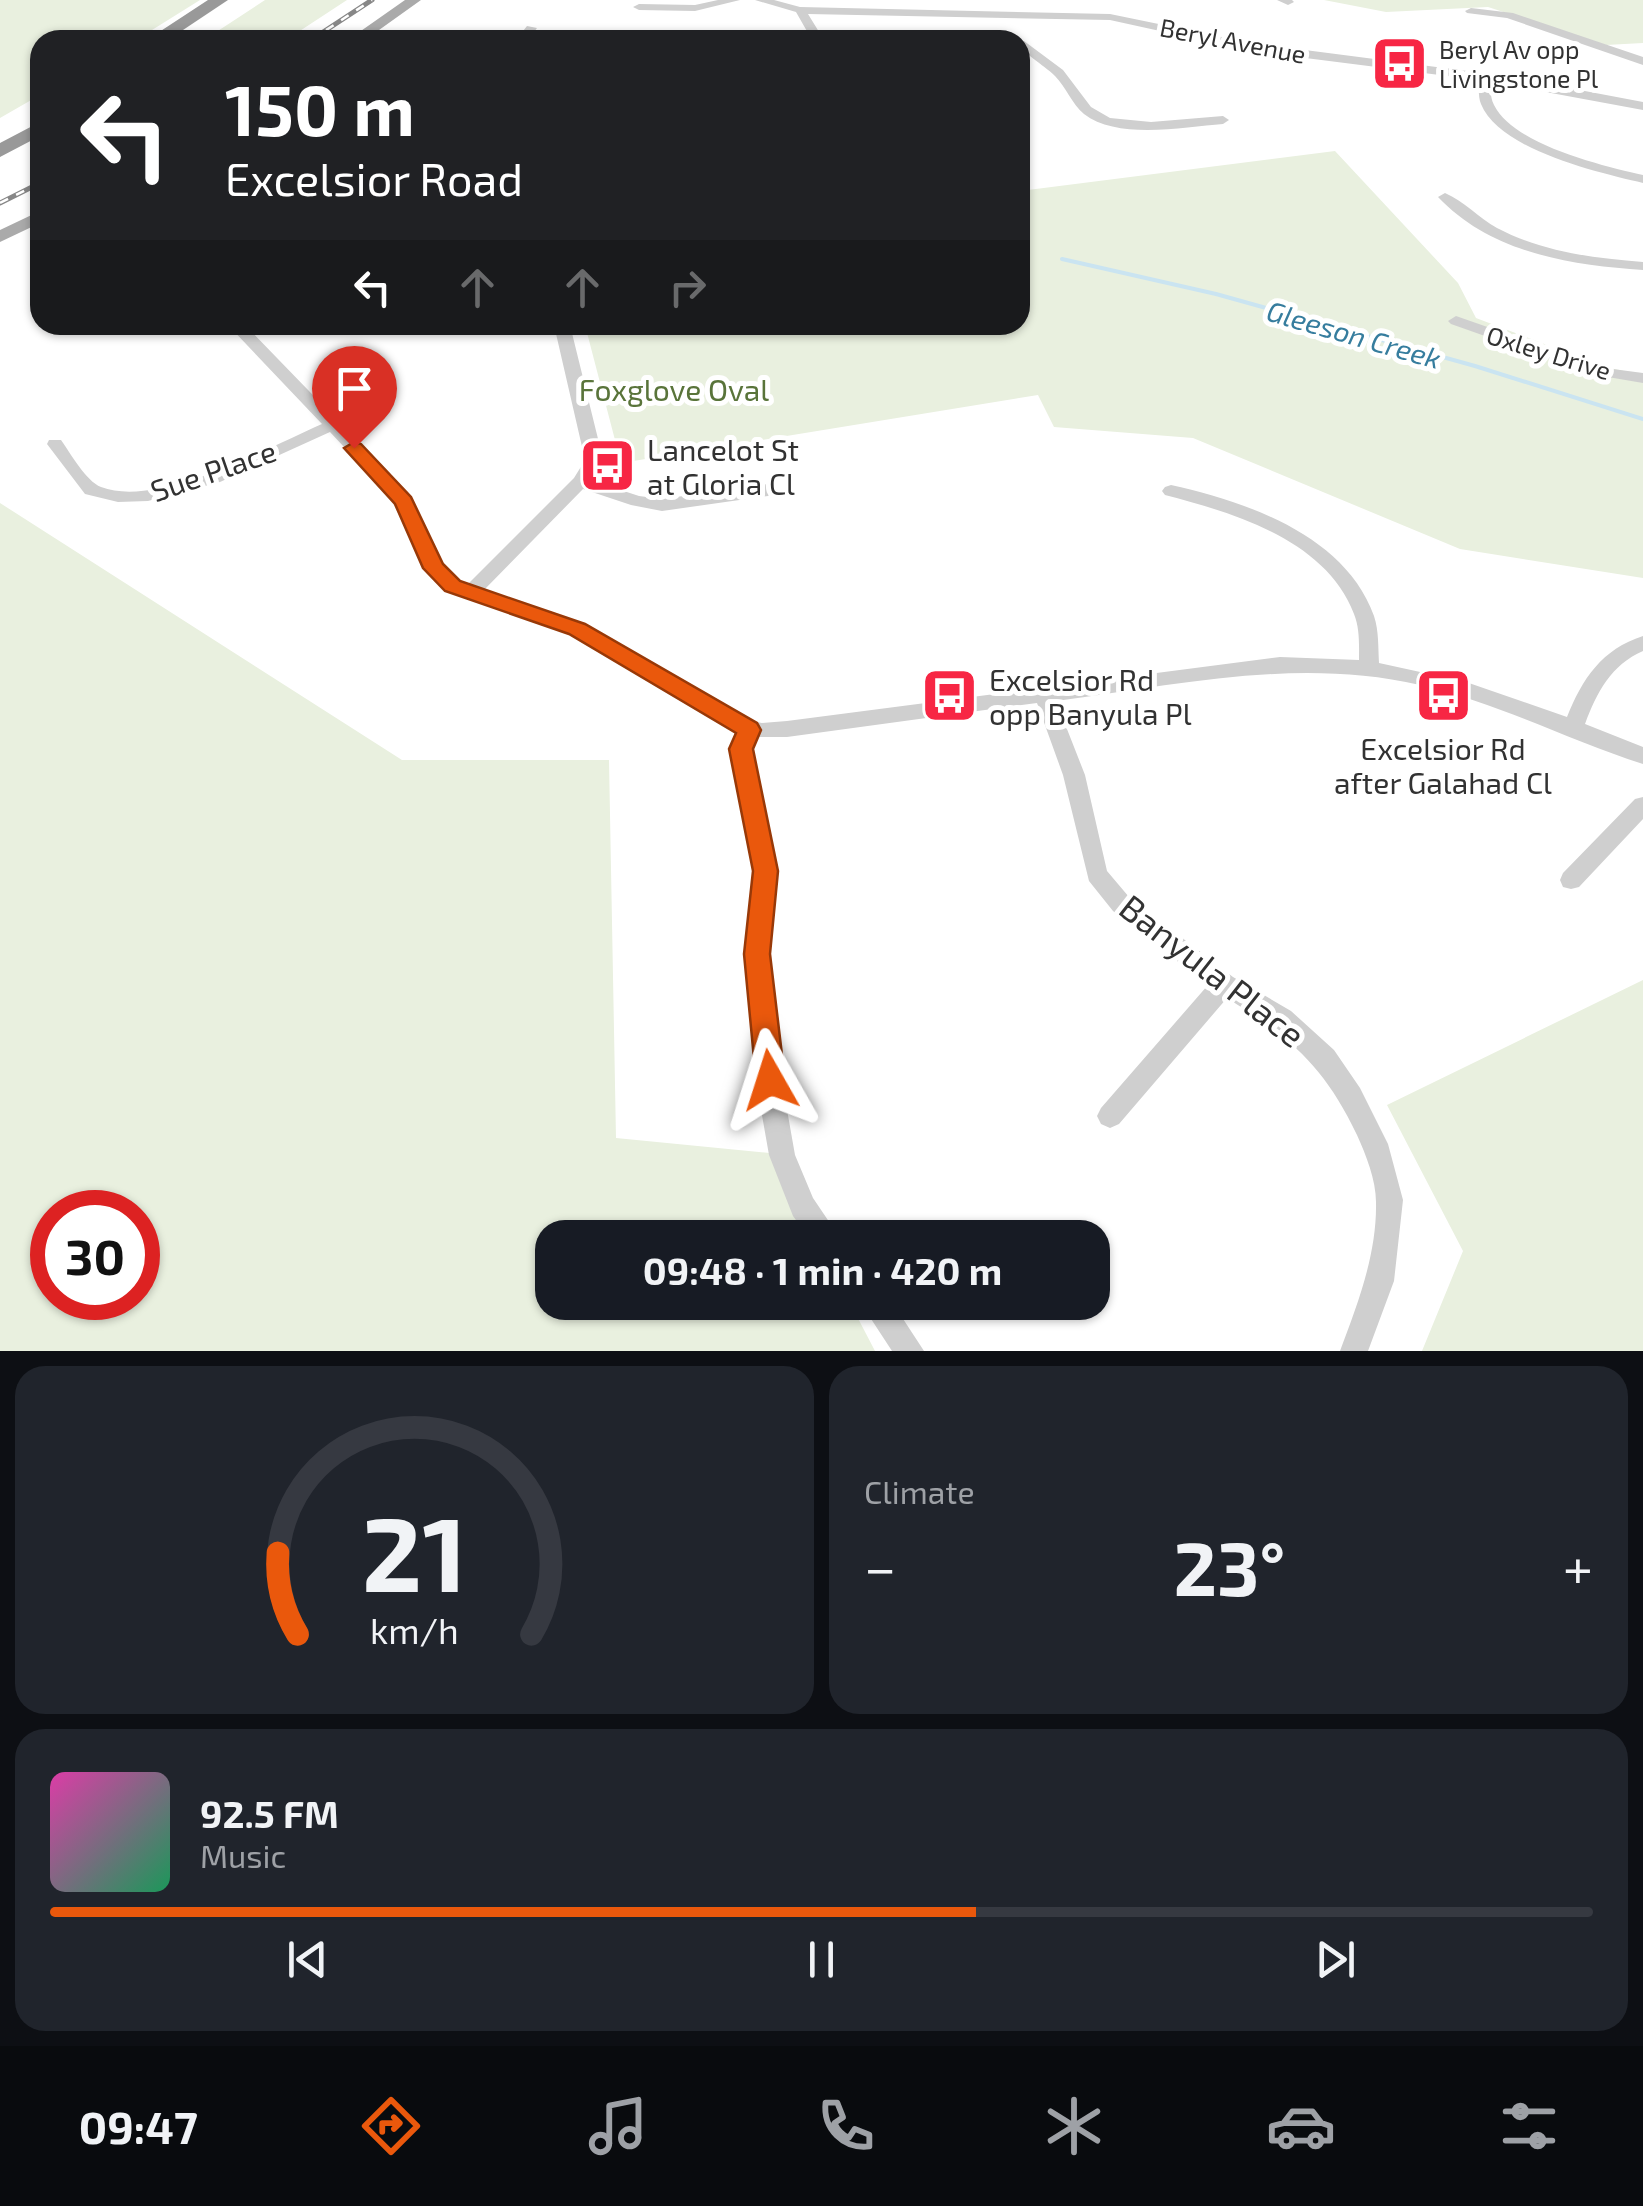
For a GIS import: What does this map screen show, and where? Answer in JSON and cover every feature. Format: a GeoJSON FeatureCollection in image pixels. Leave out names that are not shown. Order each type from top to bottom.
{"type":"FeatureCollection","features":[{"type":"Feature","properties":{"kind":"highway"},"geometry":{"type":"LineString","coordinates":[[177,30],[226,6]]}},
{"type":"Feature","properties":{"kind":"highway"},"geometry":{"type":"LineString","coordinates":[[198,30],[226,6]]}},
{"type":"Feature","properties":{"kind":"highway"},"geometry":{"type":"LineString","coordinates":[[0,132],[30,116]]}},
{"type":"Feature","properties":{"kind":"highway"},"geometry":{"type":"LineString","coordinates":[[0,151],[30,134]]}},
{"type":"Feature","properties":{"kind":"main road"},"geometry":{"type":"LineString","coordinates":[[370,30],[414,0]]}},
{"type":"Feature","properties":{"kind":"main road"},"geometry":{"type":"LineString","coordinates":[[382,30],[424,0]]}},
{"type":"Feature","properties":{"kind":"main road"},"geometry":{"type":"LineString","coordinates":[[0,226],[30,210]]}},
{"type":"Feature","properties":{"kind":"main road"},"geometry":{"type":"LineString","coordinates":[[0,236],[30,221]]}},
{"type":"Feature","properties":{"kind":"street"},"geometry":{"type":"LineString","coordinates":[[639,8],[695,8],[734,0]]}},
{"type":"Feature","properties":{"kind":"street","name":"Beryl Avenue"},"geometry":{"type":"LineString","coordinates":[[761,0],[800,10],[1123,18],[1251,48],[1486,78],[1643,106]]}},
{"type":"Feature","properties":{"kind":"street"},"geometry":{"type":"LineString","coordinates":[[1058,14],[1061,0]]}},
{"type":"Feature","properties":{"kind":"street"},"geometry":{"type":"LineString","coordinates":[[800,10],[812,30]]}},
{"type":"Feature","properties":{"kind":"street"},"geometry":{"type":"LineString","coordinates":[[1471,11],[1510,16],[1643,61]]}},
{"type":"Feature","properties":{"kind":"street"},"geometry":{"type":"LineString","coordinates":[[997,14],[1010,30]]}},
{"type":"Feature","properties":{"kind":"street"},"geometry":{"type":"LineString","coordinates":[[1030,50],[1060,73],[1087,110],[1107,121],[1136,126],[1223,120]]}},
{"type":"Feature","properties":{"kind":"street"},"geometry":{"type":"LineString","coordinates":[[1486,78],[1490,108],[1512,129],[1589,166],[1643,179]]}},
{"type":"Feature","properties":{"kind":"street"},"geometry":{"type":"LineString","coordinates":[[1446,196],[1470,220],[1501,238],[1542,253],[1643,266]]}},
{"type":"Feature","properties":{"kind":"street","name":"Oxley Drive"},"geometry":{"type":"LineString","coordinates":[[1456,322],[1602,372],[1643,378]]}},
{"type":"Feature","properties":{"kind":"street"},"geometry":{"type":"LineString","coordinates":[[246,335],[404,502],[434,568],[453,586],[577,629],[749,730],[787,729],[1280,664],[1369,666],[1513,704],[1643,756]]}},
{"type":"Feature","properties":{"kind":"street"},"geometry":{"type":"LineString","coordinates":[[470,594],[580,482],[590,465],[592,451],[564,335]]}},
{"type":"Feature","properties":{"kind":"street","name":"Sue Place"},"geometry":{"type":"LineString","coordinates":[[55,444],[91,490],[130,497],[189,485],[332,426]]}},
{"type":"Feature","properties":{"kind":"street"},"geometry":{"type":"LineString","coordinates":[[580,482],[662,505],[768,490]]}},
{"type":"Feature","properties":{"kind":"street"},"geometry":{"type":"LineString","coordinates":[[1171,491],[1214,498],[1299,539],[1320,556],[1363,612],[1369,666]]}},
{"type":"Feature","properties":{"kind":"street"},"geometry":{"type":"LineString","coordinates":[[1574,727],[1597,674],[1625,650],[1643,643]]}},
{"type":"Feature","properties":{"kind":"street","name":"Banyula Place"},"geometry":{"type":"LineString","coordinates":[[1044,696],[1074,775],[1097,874],[1121,904],[1224,984],[1282,1019],[1324,1058],[1352,1096],[1379,1154],[1390,1200],[1380,1281],[1354,1351]]}},
{"type":"Feature","properties":{"kind":"street"},"geometry":{"type":"LineString","coordinates":[[749,730],[741,749],[766,871],[757,954],[773,1104],[782,1155],[803,1207],[813,1220]]}},
{"type":"Feature","properties":{"kind":"street"},"geometry":{"type":"LineString","coordinates":[[1571,880],[1643,805]]}},
{"type":"Feature","properties":{"kind":"street"},"geometry":{"type":"LineString","coordinates":[[1110,1116],[1224,984]]}},
{"type":"Feature","properties":{"kind":"street"},"geometry":{"type":"LineString","coordinates":[[887,1320],[910,1351]]}},
{"type":"Feature","properties":{"kind":"green space"},"geometry":{"type":"Polygon","coordinates":[[[0,0],[200,0],[152,30],[30,30],[30,101],[0,118],[0,0]]]}},
{"type":"Feature","properties":{"kind":"green space"},"geometry":{"type":"Polygon","coordinates":[[[265,0],[347,0],[301,30],[219,30],[265,0]]]}},
{"type":"Feature","properties":{"kind":"green space"},"geometry":{"type":"Polygon","coordinates":[[[1324,0],[1643,0],[1643,43],[1606,45],[1488,7],[1386,12],[1324,0]]]}},
{"type":"Feature","properties":{"kind":"green space","name":"Foxglove Oval"},"geometry":{"type":"Polygon","coordinates":[[[1335,151],[1458,283],[1476,318],[1605,367],[1643,375],[1643,578],[1460,549],[1193,438],[1054,427],[1038,395],[621,463],[588,335],[1030,335],[1030,190],[1335,151]]]}},
{"type":"Feature","properties":{"kind":"green space"},"geometry":{"type":"Polygon","coordinates":[[[0,503],[402,760],[609,760],[616,1138],[770,1153],[806,1220],[535,1220],[535,1320],[859,1320],[875,1351],[0,1351],[0,503]]]}},
{"type":"Feature","properties":{"kind":"green space"},"geometry":{"type":"Polygon","coordinates":[[[1643,980],[1643,1351],[1422,1351],[1463,1251],[1387,1105],[1643,980]]]}},
{"type":"Feature","properties":{"kind":"waterway","name":"Gleeson Creek"},"geometry":{"type":"LineString","coordinates":[[1062,259],[1216,294],[1475,366],[1643,419]]}},
{"type":"Feature","properties":{"kind":"railway"},"geometry":{"type":"LineString","coordinates":[[326,30],[372,0]]}},
{"type":"Feature","properties":{"kind":"railway"},"geometry":{"type":"LineString","coordinates":[[0,203],[30,188]]}},
{"type":"Feature","properties":{"kind":"place","name":"Beryl Av opp Livingstone Pl"},"geometry":{"type":"Point","coordinates":[1400,63]}},
{"type":"Feature","properties":{"kind":"place","name":"Lancelot St at Gloria Cl"},"geometry":{"type":"Point","coordinates":[608,466]}},
{"type":"Feature","properties":{"kind":"place","name":"Excelsior Rd after Galahad Cl"},"geometry":{"type":"Point","coordinates":[1443,695]}},
{"type":"Feature","properties":{"kind":"place","name":"Excelsior Rd opp Banyula Pl"},"geometry":{"type":"Point","coordinates":[950,696]}},
{"type":"Feature","properties":{"kind":"route"},"geometry":{"type":"LineString","coordinates":[[354,448],[397,492],[434,568],[453,586],[577,629],[749,730],[741,749],[766,871],[757,954],[770,1080]]}}]}
